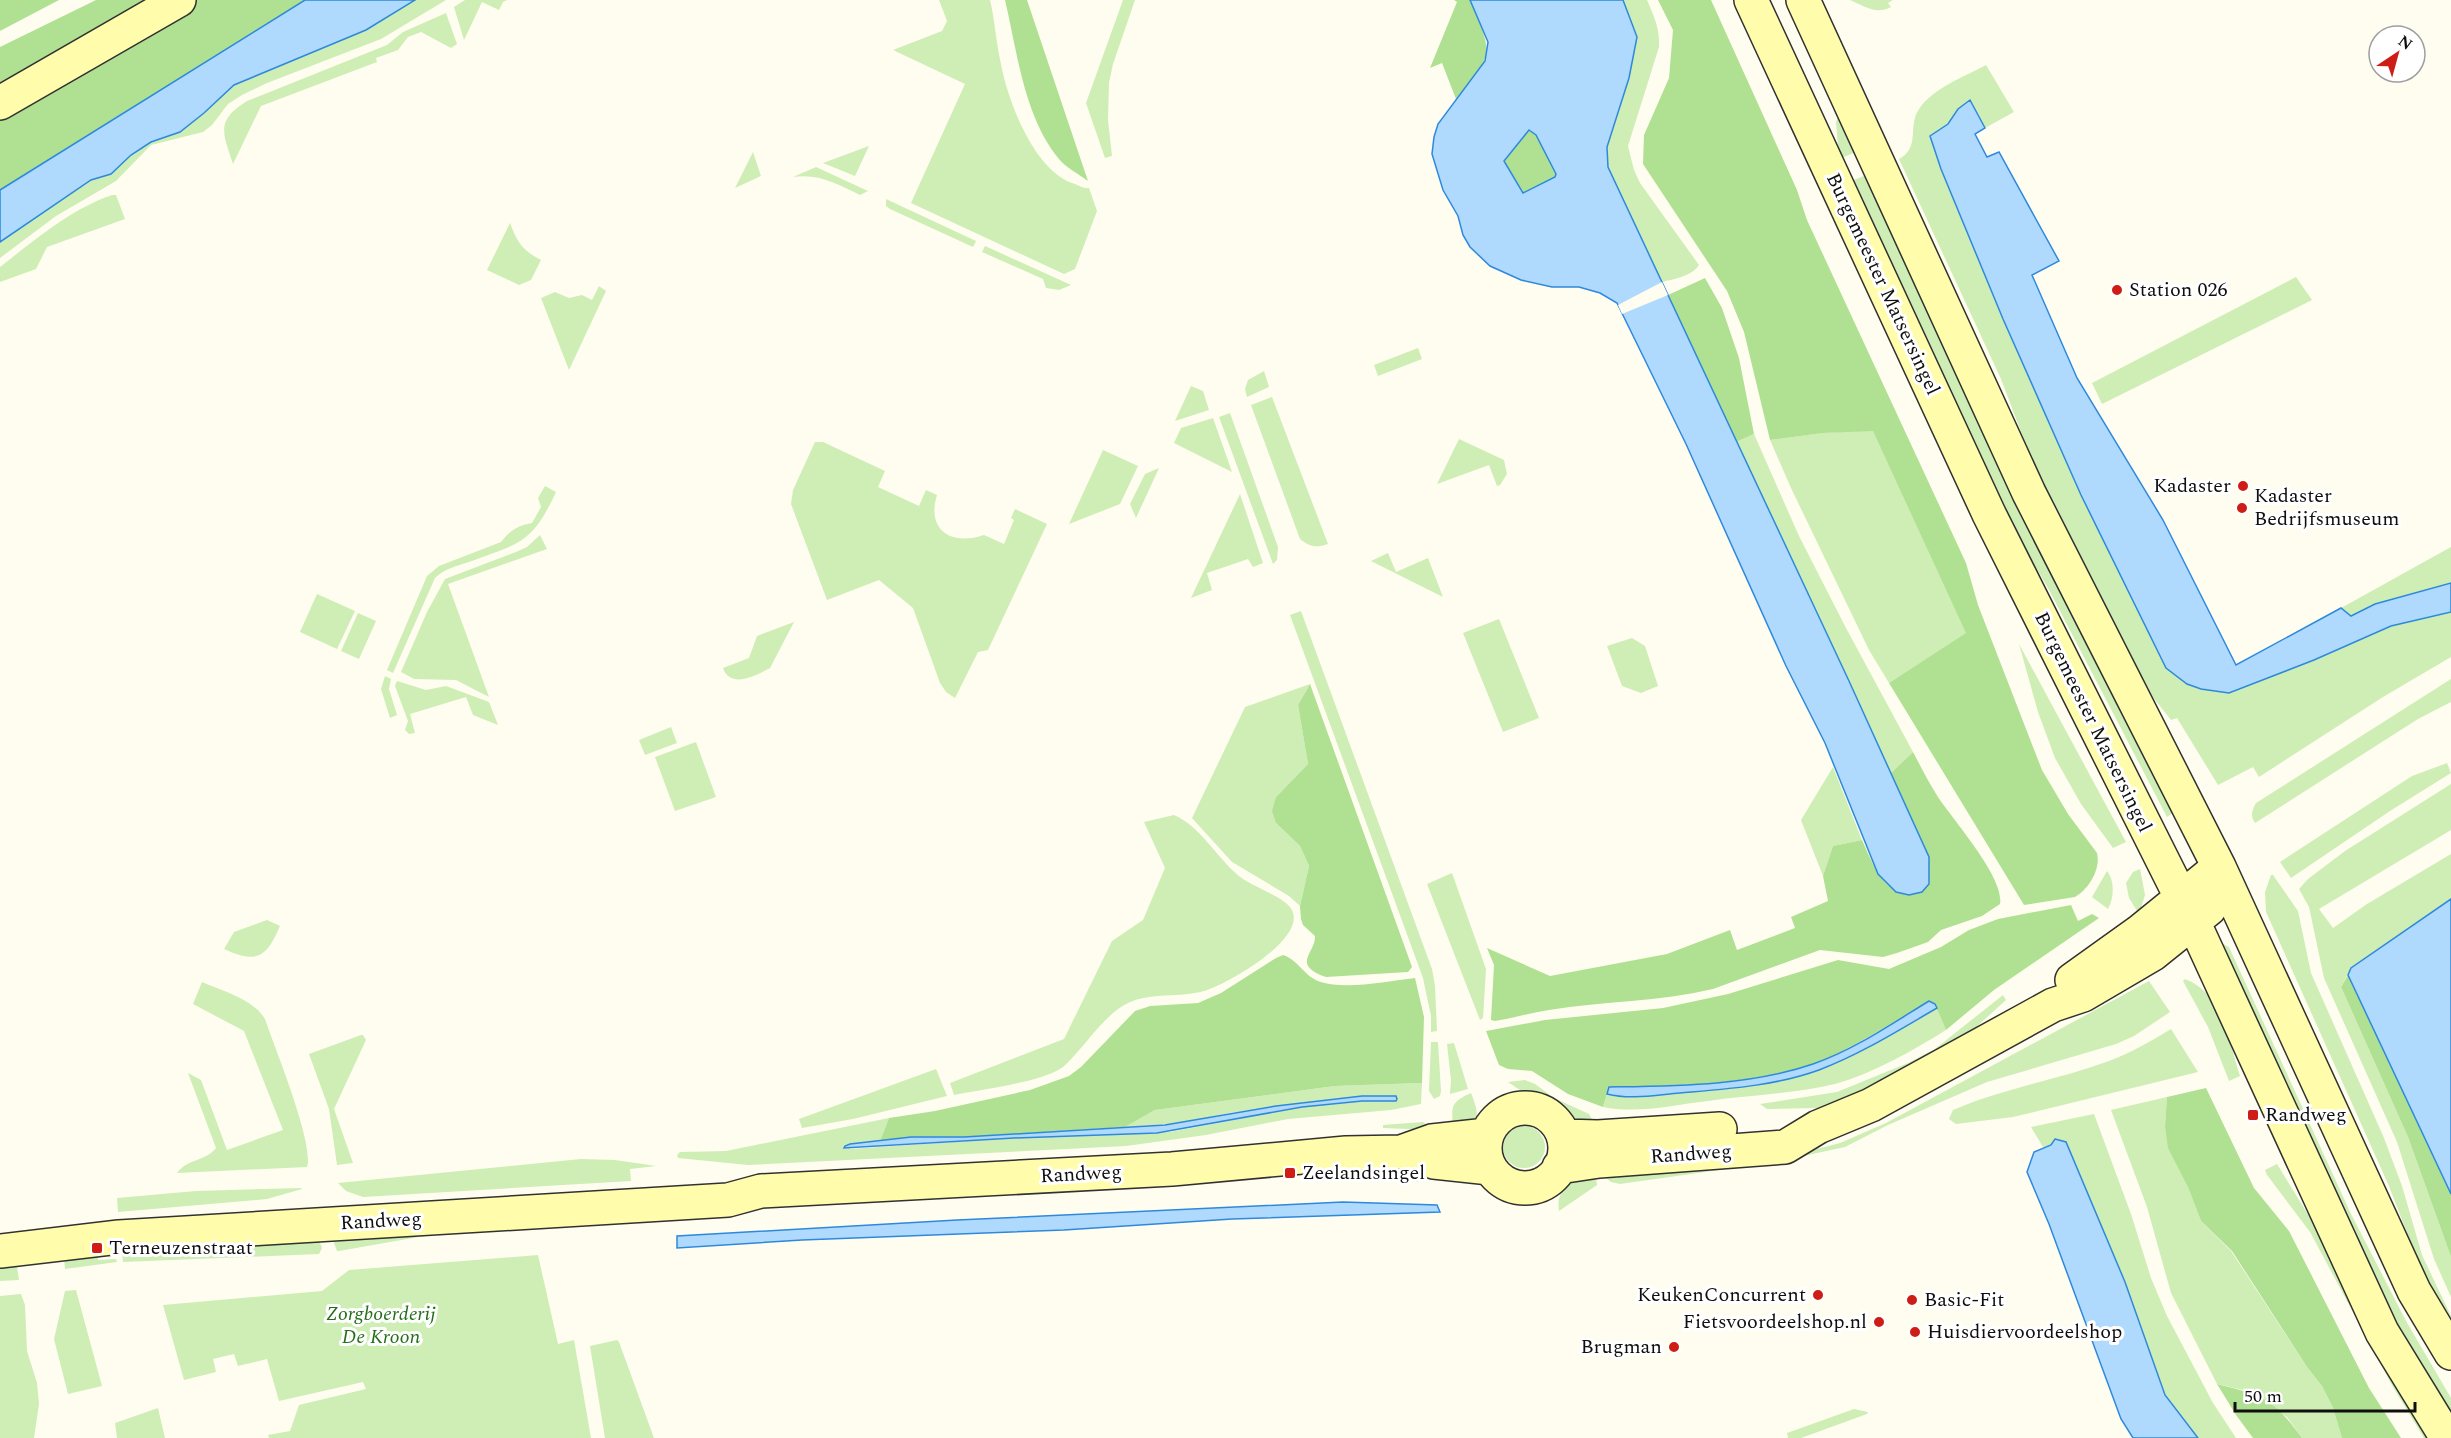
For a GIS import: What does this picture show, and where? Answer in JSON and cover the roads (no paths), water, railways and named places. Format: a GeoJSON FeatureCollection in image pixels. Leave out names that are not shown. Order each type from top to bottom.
{"type":"FeatureCollection","features":[{"type":"Feature","properties":{"kind":"street"},"geometry":{"type":"LineString","coordinates":[[0,103],[179,0]]}},
{"type":"Feature","properties":{"kind":"street","name":"Burgemeester Matsersingel"},"geometry":{"type":"LineString","coordinates":[[1751,0],[1989,514],[2187,910],[2382,1332],[2447,1438]]}},
{"type":"Feature","properties":{"kind":"street"},"geometry":{"type":"LineString","coordinates":[[1803,0],[2029,493],[2225,879],[2414,1291],[2451,1353]]}},
{"type":"Feature","properties":{"kind":"street"},"geometry":{"type":"LineString","coordinates":[[2187,910],[2225,879]]}},
{"type":"Feature","properties":{"kind":"street","name":"Randweg"},"geometry":{"type":"LineString","coordinates":[[1561,1152],[1598,1137],[1780,1125],[1818,1127],[1871,1105],[2053,1005],[2083,995],[2153,954],[2187,910]]}},
{"type":"Feature","properties":{"kind":"street","name":"Randweg"},"geometry":{"type":"LineString","coordinates":[[2053,1005],[2073,978],[2139,933],[2187,910]]}},
{"type":"Feature","properties":{"kind":"street"},"geometry":{"type":"LineString","coordinates":[[2153,954],[2182,958],[2216,971]]}},
{"type":"Feature","properties":{"kind":"street"},"geometry":{"type":"LineString","coordinates":[[1516,1108],[1528,1108],[1550,1116],[1561,1152],[1545,1182],[1528,1188],[1508,1184],[1490,1168],[1486,1158],[1487,1136],[1499,1117],[1516,1108]]}},
{"type":"Feature","properties":{"kind":"street","name":"Randweg"},"geometry":{"type":"LineString","coordinates":[[1401,1152],[1432,1141],[1487,1136]]}},
{"type":"Feature","properties":{"kind":"street","name":"Randweg"},"geometry":{"type":"LineString","coordinates":[[0,1251],[119,1237],[728,1200],[761,1191],[1172,1169],[1346,1153],[1401,1152],[1434,1162],[1490,1168]]}},
{"type":"Feature","properties":{"kind":"street","name":"Randweg"},"geometry":{"type":"LineString","coordinates":[[0,1232],[42,1226],[259,1208],[725,1185],[761,1191]]}},
{"type":"Feature","properties":{"kind":"water"},"geometry":{"type":"Polygon","coordinates":[[[305,0],[415,0],[366,30],[234,85],[180,132],[151,142],[131,155],[111,174],[91,180],[0,242],[0,190],[305,0]]]}},
{"type":"Feature","properties":{"kind":"water"},"geometry":{"type":"Polygon","coordinates":[[[1470,0],[1623,0],[1637,37],[1629,78],[1607,147],[1608,167],[1929,857],[1929,884],[1922,892],[1909,895],[1896,892],[1878,874],[1825,743],[1786,666],[1686,444],[1617,303],[1600,293],[1579,287],[1552,287],[1521,280],[1490,266],[1470,247],[1463,235],[1458,216],[1443,190],[1432,154],[1434,137],[1438,124],[1485,61],[1488,42],[1470,0]],[[1529,130],[1504,161],[1523,193],[1555,177],[1556,174],[1536,135],[1529,130]]]}},
{"type":"Feature","properties":{"kind":"water"},"geometry":{"type":"Polygon","coordinates":[[[1970,100],[1985,128],[1975,134],[1987,157],[1999,152],[2059,261],[2032,275],[2077,378],[2163,520],[2236,665],[2341,608],[2351,616],[2375,604],[2451,583],[2451,612],[2391,626],[2314,660],[2229,693],[2201,689],[2187,684],[2166,668],[2081,495],[2003,319],[1941,169],[1930,136],[1948,124],[1958,109],[1970,100]]]}},
{"type":"Feature","properties":{"kind":"water"},"geometry":{"type":"Polygon","coordinates":[[[2451,899],[2451,1194],[2348,975],[2351,968],[2451,899]]]}},
{"type":"Feature","properties":{"kind":"water"},"geometry":{"type":"Polygon","coordinates":[[[1929,1001],[1937,1008],[1850,1057],[1819,1070],[1785,1080],[1652,1096],[1607,1094],[1609,1087],[1738,1081],[1789,1071],[1828,1058],[1873,1036],[1929,1001]]]}},
{"type":"Feature","properties":{"kind":"water"},"geometry":{"type":"Polygon","coordinates":[[[1362,1096],[1396,1096],[1397,1099],[1396,1101],[1362,1101],[1302,1107],[1157,1133],[1014,1138],[844,1148],[850,1144],[911,1137],[964,1137],[1165,1125],[1276,1106],[1362,1096]]]}},
{"type":"Feature","properties":{"kind":"water"},"geometry":{"type":"Polygon","coordinates":[[[2055,1139],[2066,1142],[2125,1282],[2165,1395],[2198,1438],[2133,1438],[2121,1419],[2049,1224],[2027,1172],[2034,1152],[2051,1145],[2055,1139]]]}},
{"type":"Feature","properties":{"kind":"water"},"geometry":{"type":"Polygon","coordinates":[[[1343,1202],[1437,1205],[1440,1212],[1232,1219],[1064,1230],[802,1240],[677,1248],[677,1236],[1343,1202]]]}},
{"type":"Feature","properties":{"kind":"place","name":"Station 026"},"geometry":{"type":"Point","coordinates":[2117,290]}},
{"type":"Feature","properties":{"kind":"place","name":"Kadaster"},"geometry":{"type":"Point","coordinates":[2243,486]}},
{"type":"Feature","properties":{"kind":"place","name":"Kadaster Bedrijfsmuseum"},"geometry":{"type":"Point","coordinates":[2242,508]}},
{"type":"Feature","properties":{"kind":"place","name":"Randweg"},"geometry":{"type":"Point","coordinates":[2253,1115]}},
{"type":"Feature","properties":{"kind":"place","name":"Zeelandsingel"},"geometry":{"type":"Point","coordinates":[1290,1173]}},
{"type":"Feature","properties":{"kind":"place","name":"Terneuzenstraat"},"geometry":{"type":"Point","coordinates":[97,1248]}},
{"type":"Feature","properties":{"kind":"place","name":"KeukenConcurrent"},"geometry":{"type":"Point","coordinates":[1818,1295]}},
{"type":"Feature","properties":{"kind":"place","name":"Basic-Fit"},"geometry":{"type":"Point","coordinates":[1912,1300]}},
{"type":"Feature","properties":{"kind":"place","name":"Fietsvoordeelshop.nl"},"geometry":{"type":"Point","coordinates":[1879,1322]}},
{"type":"Feature","properties":{"kind":"place","name":"Huisdiervoordeelshop"},"geometry":{"type":"Point","coordinates":[1915,1332]}},
{"type":"Feature","properties":{"kind":"place","name":"Brugman"},"geometry":{"type":"Point","coordinates":[1674,1347]}},
{"type":"Feature","properties":{"kind":"park label","name":"Zorgboerderij De Kroon"},"geometry":{"type":"Point","coordinates":[381,1326]}}]}
